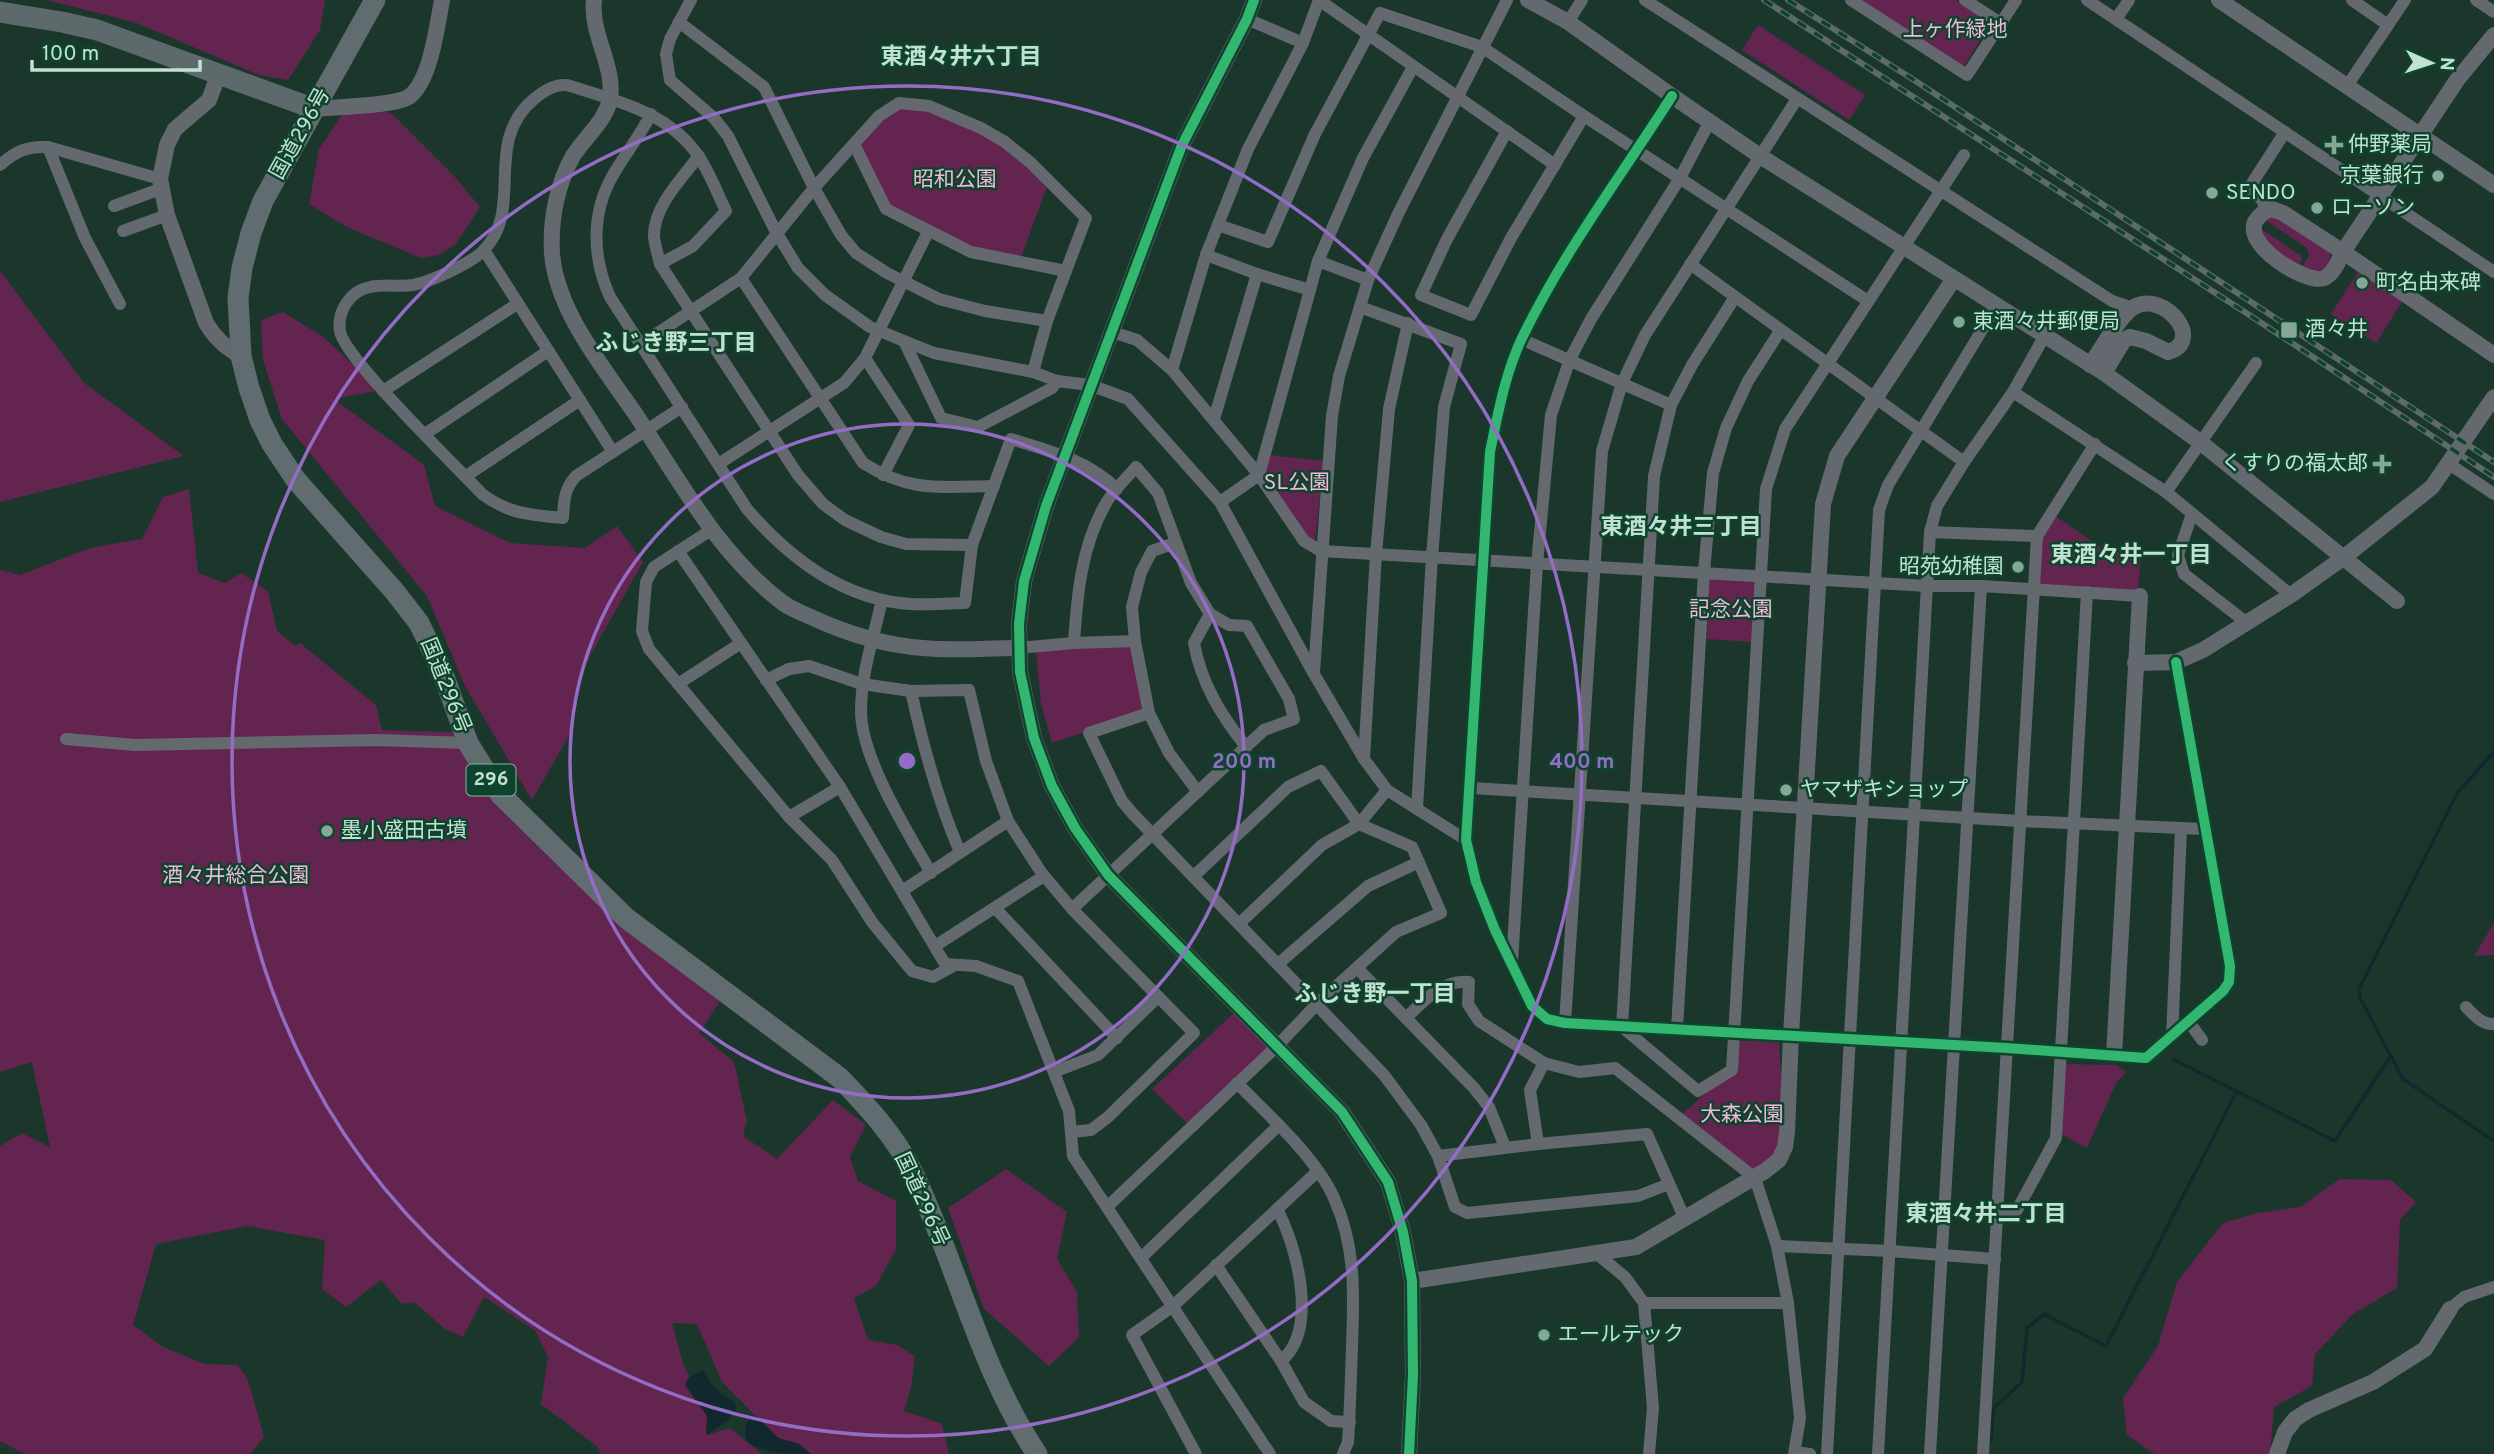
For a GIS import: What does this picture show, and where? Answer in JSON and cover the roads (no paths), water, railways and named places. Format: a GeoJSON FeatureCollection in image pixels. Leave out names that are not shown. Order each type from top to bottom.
{"type":"FeatureCollection","features":[{"type":"Feature","properties":{"kind":"highway","name":"国道296号"},"geometry":{"type":"LineString","coordinates":[[375,0],[263,201],[242,268],[238,298],[241,356],[252,399],[272,444],[296,480],[419,623],[442,671],[468,743],[501,795],[626,918],[840,1078],[868,1107],[911,1169],[1000,1390],[1037,1454]]}},
{"type":"Feature","properties":{"kind":"main road"},"geometry":{"type":"LineString","coordinates":[[0,12],[97,30],[315,109]]}},
{"type":"Feature","properties":{"kind":"street"},"geometry":{"type":"LineString","coordinates":[[315,109],[372,103],[393,104],[411,96],[428,70],[442,0]]}},
{"type":"Feature","properties":{"kind":"street"},"geometry":{"type":"LineString","coordinates":[[594,0],[593,19],[609,76],[610,99],[603,116],[574,155],[563,177],[552,227],[552,256],[559,286],[585,340],[711,530],[749,573],[785,605],[838,630],[873,640],[924,648],[1018,648],[1135,641]]}},
{"type":"Feature","properties":{"kind":"street"},"geometry":{"type":"LineString","coordinates":[[691,0],[670,39],[666,54],[670,80],[714,118],[728,136],[776,232],[798,268],[825,295],[878,330],[934,353],[1090,385],[1128,399],[1220,502],[1364,760],[1387,790],[1466,840]]}},
{"type":"Feature","properties":{"kind":"street"},"geometry":{"type":"LineString","coordinates":[[1254,0],[1247,19],[1182,145],[1090,385],[1028,564],[1021,605],[1018,648],[1023,693],[1034,738],[1043,763],[1075,828],[1108,875],[1342,1112],[1388,1182],[1403,1232],[1412,1281],[1413,1375],[1409,1454]]}},
{"type":"Feature","properties":{"kind":"street"},"geometry":{"type":"LineString","coordinates":[[1314,674],[1332,416],[1339,376],[1368,279],[1398,214],[1507,0]]}},
{"type":"Feature","properties":{"kind":"street"},"geometry":{"type":"LineString","coordinates":[[1528,0],[1568,22],[1760,156],[2097,369],[2200,442],[2397,601]]}},
{"type":"Feature","properties":{"kind":"street"},"geometry":{"type":"LineString","coordinates":[[1568,22],[1582,0]]}},
{"type":"Feature","properties":{"kind":"street"},"geometry":{"type":"LineString","coordinates":[[1645,0],[2112,301],[2133,308]]}},
{"type":"Feature","properties":{"kind":"street"},"geometry":{"type":"LineString","coordinates":[[1851,0],[1967,75],[2016,0]]}},
{"type":"Feature","properties":{"kind":"street"},"geometry":{"type":"LineString","coordinates":[[1965,0],[2002,24]]}},
{"type":"Feature","properties":{"kind":"street"},"geometry":{"type":"LineString","coordinates":[[2087,0],[2494,272]]}},
{"type":"Feature","properties":{"kind":"street"},"geometry":{"type":"LineString","coordinates":[[2116,19],[2129,0]]}},
{"type":"Feature","properties":{"kind":"street"},"geometry":{"type":"LineString","coordinates":[[2219,0],[2494,185]]}},
{"type":"Feature","properties":{"kind":"street"},"geometry":{"type":"LineString","coordinates":[[2352,0],[2388,24]]}},
{"type":"Feature","properties":{"kind":"street"},"geometry":{"type":"LineString","coordinates":[[2347,86],[2405,0]]}},
{"type":"Feature","properties":{"kind":"street"},"geometry":{"type":"LineString","coordinates":[[2476,0],[2494,12]]}},
{"type":"Feature","properties":{"kind":"street"},"geometry":{"type":"LineString","coordinates":[[1172,370],[1206,255],[1248,149],[1303,43],[1319,1],[1555,165]]}},
{"type":"Feature","properties":{"kind":"street"},"geometry":{"type":"LineString","coordinates":[[1218,225],[1268,242],[1315,134],[1380,13],[1482,47],[1868,301]]}},
{"type":"Feature","properties":{"kind":"street"},"geometry":{"type":"LineString","coordinates":[[1247,19],[1303,43]]}},
{"type":"Feature","properties":{"kind":"street"},"geometry":{"type":"LineString","coordinates":[[679,22],[764,87],[814,188],[841,234],[856,253],[903,282],[939,299],[985,311],[1047,321]]}},
{"type":"Feature","properties":{"kind":"street"},"geometry":{"type":"LineString","coordinates":[[2494,35],[2457,80],[2420,134],[2379,194],[2343,252],[2332,272],[2324,278],[2315,279],[2297,272],[2262,249],[2257,243],[2253,227],[2260,215],[2267,210],[2283,213],[2343,252],[2494,355]]}},
{"type":"Feature","properties":{"kind":"street"},"geometry":{"type":"LineString","coordinates":[[1220,502],[1259,475],[1318,261],[1363,158],[1413,67]]}},
{"type":"Feature","properties":{"kind":"street"},"geometry":{"type":"LineString","coordinates":[[219,73],[209,100],[175,129],[167,145],[160,184],[167,215],[206,323],[227,349],[241,356]]}},
{"type":"Feature","properties":{"kind":"street"},"geometry":{"type":"LineString","coordinates":[[660,264],[693,246],[726,211],[699,156],[677,131],[651,114],[558,84],[526,105],[515,122],[506,144],[502,219],[484,250],[428,280],[413,285],[370,287],[357,292],[346,303],[341,315],[340,332],[346,344],[383,391],[482,494],[515,513],[563,518],[565,492],[576,476],[682,407]]}},
{"type":"Feature","properties":{"kind":"street"},"geometry":{"type":"LineString","coordinates":[[1672,96],[1565,259],[1521,339],[1502,392],[1490,452],[1466,840],[1476,882],[1495,930],[1532,1006],[1547,1019],[1565,1023],[1850,1038],[2146,1058],[2223,991],[2229,982],[2230,965],[2176,662]]}},
{"type":"Feature","properties":{"kind":"street"},"geometry":{"type":"LineString","coordinates":[[1565,1023],[1602,452],[1622,383],[1645,335],[1797,99]]}},
{"type":"Feature","properties":{"kind":"street"},"geometry":{"type":"LineString","coordinates":[[641,344],[741,278],[776,232],[878,116],[899,103],[929,106],[981,128],[1005,142],[1031,163],[1086,218],[1047,321],[1033,372]]}},
{"type":"Feature","properties":{"kind":"street"},"geometry":{"type":"LineString","coordinates":[[651,114],[641,135],[604,191],[597,235],[601,277],[610,297],[720,463],[747,509],[770,536],[787,550],[830,580],[854,592],[910,604],[965,603],[972,545],[1011,439],[1065,456],[1102,474],[1117,489]]}},
{"type":"Feature","properties":{"kind":"street"},"geometry":{"type":"LineString","coordinates":[[1507,131],[1447,239],[1421,295],[1471,315],[1511,238],[1584,116]]}},
{"type":"Feature","properties":{"kind":"street"},"geometry":{"type":"LineString","coordinates":[[1512,962],[1537,564],[1551,415],[1570,359],[1591,319],[1680,178],[1710,121]]}},
{"type":"Feature","properties":{"kind":"street"},"geometry":{"type":"LineString","coordinates":[[2267,210],[2262,200],[2249,188],[2285,132]]}},
{"type":"Feature","properties":{"kind":"street"},"geometry":{"type":"LineString","coordinates":[[854,144],[886,209],[971,253],[1066,271]]}},
{"type":"Feature","properties":{"kind":"street"},"geometry":{"type":"LineString","coordinates":[[0,165],[31,146],[48,147],[160,184]]}},
{"type":"Feature","properties":{"kind":"street"},"geometry":{"type":"LineString","coordinates":[[48,147],[85,239],[120,304]]}},
{"type":"Feature","properties":{"kind":"street"},"geometry":{"type":"LineString","coordinates":[[1622,1027],[1698,1091],[1732,1070],[1766,489],[1785,429],[1964,155]]}},
{"type":"Feature","properties":{"kind":"street"},"geometry":{"type":"LineString","coordinates":[[699,156],[666,200],[658,216],[654,236],[660,264],[798,475],[823,504],[845,520],[881,537],[906,544],[972,545]]}},
{"type":"Feature","properties":{"kind":"street"},"geometry":{"type":"LineString","coordinates":[[114,206],[160,184]]}},
{"type":"Feature","properties":{"kind":"street"},"geometry":{"type":"LineString","coordinates":[[123,232],[167,215]]}},
{"type":"Feature","properties":{"kind":"street"},"geometry":{"type":"LineString","coordinates":[[720,463],[844,383],[865,358],[928,232]]}},
{"type":"Feature","properties":{"kind":"street"},"geometry":{"type":"LineString","coordinates":[[484,250],[613,452]]}},
{"type":"Feature","properties":{"kind":"street"},"geometry":{"type":"LineString","coordinates":[[1206,255],[1310,290]]}},
{"type":"Feature","properties":{"kind":"street"},"geometry":{"type":"LineString","coordinates":[[1318,261],[1368,279]]}},
{"type":"Feature","properties":{"kind":"street"},"geometry":{"type":"LineString","coordinates":[[1690,264],[1964,462]]}},
{"type":"Feature","properties":{"kind":"street"},"geometry":{"type":"LineString","coordinates":[[1214,419],[1257,274]]}},
{"type":"Feature","properties":{"kind":"street"},"geometry":{"type":"LineString","coordinates":[[741,278],[863,463],[883,475],[926,488],[994,486]]}},
{"type":"Feature","properties":{"kind":"street"},"geometry":{"type":"LineString","coordinates":[[1412,1281],[1636,1247],[1755,1178],[1779,1160],[1785,1147],[1823,503],[1837,456],[1953,280]]}},
{"type":"Feature","properties":{"kind":"street"},"geometry":{"type":"LineString","coordinates":[[1622,1027],[1654,477],[1671,405],[1692,365],[1735,298]]}},
{"type":"Feature","properties":{"kind":"street"},"geometry":{"type":"LineString","coordinates":[[383,391],[517,304]]}},
{"type":"Feature","properties":{"kind":"street"},"geometry":{"type":"LineString","coordinates":[[2143,305],[2158,306],[2170,312],[2182,327],[2181,342],[2175,350],[2168,352],[2136,337],[2130,337],[2097,369],[2120,322],[2133,308],[2143,305]]}},
{"type":"Feature","properties":{"kind":"street"},"geometry":{"type":"LineString","coordinates":[[1360,307],[1461,345],[1444,407],[1432,557],[1418,809]]}},
{"type":"Feature","properties":{"kind":"street"},"geometry":{"type":"LineString","coordinates":[[1827,1454],[1879,510],[1888,485],[1996,307]]}},
{"type":"Feature","properties":{"kind":"street"},"geometry":{"type":"LineString","coordinates":[[1364,760],[1376,554],[1389,409],[1408,323]]}},
{"type":"Feature","properties":{"kind":"street"},"geometry":{"type":"LineString","coordinates":[[1677,1029],[1704,572],[1713,473],[1726,428],[1748,381],[1780,331]]}},
{"type":"Feature","properties":{"kind":"street"},"geometry":{"type":"LineString","coordinates":[[1112,332],[1137,340],[1172,370],[1259,475],[1304,541],[1321,551],[2140,596],[2114,1055]]}},
{"type":"Feature","properties":{"kind":"street"},"geometry":{"type":"LineString","coordinates":[[1878,1454],[1930,532],[1937,506],[2013,392],[2044,337]]}},
{"type":"Feature","properties":{"kind":"street"},"geometry":{"type":"LineString","coordinates":[[1521,339],[1671,405]]}},
{"type":"Feature","properties":{"kind":"street"},"geometry":{"type":"LineString","coordinates":[[904,341],[942,418],[978,427],[1052,388],[1057,380]]}},
{"type":"Feature","properties":{"kind":"street"},"geometry":{"type":"LineString","coordinates":[[425,434],[548,351]]}},
{"type":"Feature","properties":{"kind":"street"},"geometry":{"type":"LineString","coordinates":[[865,358],[909,425],[883,475]]}},
{"type":"Feature","properties":{"kind":"street"},"geometry":{"type":"LineString","coordinates":[[2166,492],[2256,363]]}},
{"type":"Feature","properties":{"kind":"street"},"geometry":{"type":"LineString","coordinates":[[2013,392],[2166,492],[2291,595]]}},
{"type":"Feature","properties":{"kind":"street"},"geometry":{"type":"LineString","coordinates":[[2135,663],[2176,662],[2203,650],[2291,595],[2343,558],[2432,486],[2489,417],[2494,397]]}},
{"type":"Feature","properties":{"kind":"street"},"geometry":{"type":"LineString","coordinates":[[466,476],[580,400]]}},
{"type":"Feature","properties":{"kind":"street"},"geometry":{"type":"LineString","coordinates":[[1983,1454],[2038,536],[2095,444]]}},
{"type":"Feature","properties":{"kind":"street"},"geometry":{"type":"LineString","coordinates":[[2449,464],[2494,494]]}},
{"type":"Feature","properties":{"kind":"street"},"geometry":{"type":"LineString","coordinates":[[1072,909],[1264,730],[1294,719],[1289,699],[1247,626],[1229,625],[1210,614],[1191,583],[1158,493],[1136,467],[1105,504],[1090,541],[1077,591],[1074,643]]}},
{"type":"Feature","properties":{"kind":"street"},"geometry":{"type":"LineString","coordinates":[[2192,514],[2178,555],[2184,574],[2247,623]]}},
{"type":"Feature","properties":{"kind":"street"},"geometry":{"type":"LineString","coordinates":[[711,530],[654,567],[646,582],[642,631],[649,649],[789,817],[832,860],[872,922],[912,971],[933,977],[956,965]]}},
{"type":"Feature","properties":{"kind":"street"},"geometry":{"type":"LineString","coordinates":[[1930,532],[2038,536]]}},
{"type":"Feature","properties":{"kind":"street"},"geometry":{"type":"LineString","coordinates":[[1175,543],[1152,551],[1141,572],[1132,607],[1135,641],[1149,713],[1169,753],[1198,792]]}},
{"type":"Feature","properties":{"kind":"street"},"geometry":{"type":"LineString","coordinates":[[678,551],[841,787],[945,964],[976,966],[1018,981],[1069,1111],[1073,1156],[1270,1454]]}},
{"type":"Feature","properties":{"kind":"street"},"geometry":{"type":"LineString","coordinates":[[1930,1454],[1981,586]]}},
{"type":"Feature","properties":{"kind":"street"},"geometry":{"type":"LineString","coordinates":[[1997,1210],[2017,1210],[2056,1138],[2087,592]]}},
{"type":"Feature","properties":{"kind":"street"},"geometry":{"type":"LineString","coordinates":[[882,600],[862,684],[860,713],[870,756],[905,829],[931,873]]}},
{"type":"Feature","properties":{"kind":"street"},"geometry":{"type":"LineString","coordinates":[[1210,614],[1194,643],[1198,668],[1224,719],[1246,747]]}},
{"type":"Feature","properties":{"kind":"street"},"geometry":{"type":"LineString","coordinates":[[678,684],[741,643]]}},
{"type":"Feature","properties":{"kind":"street"},"geometry":{"type":"LineString","coordinates":[[766,680],[789,669],[809,666],[862,684],[911,691],[969,691],[986,761],[1008,821],[1044,876],[1072,909],[1194,1033],[1108,1117],[1091,1130],[1071,1132]]}},
{"type":"Feature","properties":{"kind":"street"},"geometry":{"type":"LineString","coordinates":[[911,691],[942,809],[960,852]]}},
{"type":"Feature","properties":{"kind":"street"},"geometry":{"type":"LineString","coordinates":[[1149,713],[1089,733],[1122,801],[1384,1075],[1421,1125],[1438,1156],[1455,1207],[1467,1213],[1638,1196],[1669,1184]]}},
{"type":"Feature","properties":{"kind":"street"},"geometry":{"type":"LineString","coordinates":[[66,739],[135,745],[376,740],[468,743]]}},
{"type":"Feature","properties":{"kind":"street"},"geometry":{"type":"LineString","coordinates":[[1107,1207],[1277,1046],[1317,1004],[1396,932],[1441,913],[1412,847],[1359,824],[1321,771],[1288,787],[1194,876]]}},
{"type":"Feature","properties":{"kind":"street"},"geometry":{"type":"LineString","coordinates":[[789,817],[841,787]]}},
{"type":"Feature","properties":{"kind":"street"},"geometry":{"type":"LineString","coordinates":[[1471,788],[2019,821],[2204,829]]}},
{"type":"Feature","properties":{"kind":"street"},"geometry":{"type":"LineString","coordinates":[[1240,923],[1322,845],[1359,824],[1387,790]]}},
{"type":"Feature","properties":{"kind":"street"},"geometry":{"type":"LineString","coordinates":[[902,891],[1008,821]]}},
{"type":"Feature","properties":{"kind":"street"},"geometry":{"type":"LineString","coordinates":[[2172,1037],[2181,829]]}},
{"type":"Feature","properties":{"kind":"street"},"geometry":{"type":"LineString","coordinates":[[1278,964],[1368,886],[1419,862]]}},
{"type":"Feature","properties":{"kind":"street"},"geometry":{"type":"LineString","coordinates":[[935,946],[1044,876]]}},
{"type":"Feature","properties":{"kind":"street"},"geometry":{"type":"LineString","coordinates":[[995,908],[1117,1038]]}},
{"type":"Feature","properties":{"kind":"street"},"geometry":{"type":"LineString","coordinates":[[1358,969],[1407,1017],[1489,1107],[1505,1147]]}},
{"type":"Feature","properties":{"kind":"street"},"geometry":{"type":"LineString","coordinates":[[1407,1017],[1446,984],[1469,982],[1468,1004],[1479,1021],[1544,1063],[1579,1072],[1615,1068],[1755,1178],[1777,1246],[1788,1303],[1800,1418],[1794,1453],[1810,1454]]}},
{"type":"Feature","properties":{"kind":"street"},"geometry":{"type":"LineString","coordinates":[[1054,1072],[1098,1055],[1158,997]]}},
{"type":"Feature","properties":{"kind":"street"},"geometry":{"type":"LineString","coordinates":[[2466,1007],[2477,1019],[2494,1024]]}},
{"type":"Feature","properties":{"kind":"street"},"geometry":{"type":"LineString","coordinates":[[2189,1022],[2203,1040]]}},
{"type":"Feature","properties":{"kind":"street"},"geometry":{"type":"LineString","coordinates":[[1538,1144],[1530,1090],[1544,1063]]}},
{"type":"Feature","properties":{"kind":"street"},"geometry":{"type":"LineString","coordinates":[[1237,1083],[1279,1125],[1318,1171],[1334,1197],[1353,1263],[1349,1442],[1343,1454]]}},
{"type":"Feature","properties":{"kind":"street"},"geometry":{"type":"LineString","coordinates":[[1142,1257],[1279,1125]]}},
{"type":"Feature","properties":{"kind":"street"},"geometry":{"type":"LineString","coordinates":[[1438,1156],[1505,1147],[1647,1135],[1684,1217]]}},
{"type":"Feature","properties":{"kind":"street"},"geometry":{"type":"LineString","coordinates":[[1196,1454],[1132,1335],[1173,1306],[1318,1171]]}},
{"type":"Feature","properties":{"kind":"street"},"geometry":{"type":"LineString","coordinates":[[1277,1209],[1289,1231],[1298,1265],[1300,1293],[1297,1340],[1290,1354],[1281,1361]]}},
{"type":"Feature","properties":{"kind":"street"},"geometry":{"type":"LineString","coordinates":[[1777,1246],[1994,1259]]}},
{"type":"Feature","properties":{"kind":"street"},"geometry":{"type":"LineString","coordinates":[[1597,1254],[1625,1277],[1644,1303],[1653,1408],[1649,1454]]}},
{"type":"Feature","properties":{"kind":"street"},"geometry":{"type":"LineString","coordinates":[[1216,1265],[1281,1361],[1304,1402],[1331,1421],[1350,1422]]}},
{"type":"Feature","properties":{"kind":"street"},"geometry":{"type":"LineString","coordinates":[[2277,1454],[2285,1432],[2295,1419],[2309,1410],[2373,1382],[2425,1349],[2450,1309],[2464,1297],[2494,1287]]}},
{"type":"Feature","properties":{"kind":"street"},"geometry":{"type":"LineString","coordinates":[[1644,1303],[1788,1303]]}},
{"type":"Feature","properties":{"kind":"water"},"geometry":{"type":"Polygon","coordinates":[[[703,1370],[716,1389],[735,1402],[736,1410],[727,1421],[706,1435],[707,1416],[685,1385],[689,1377],[703,1370]]]}},
{"type":"Feature","properties":{"kind":"water"},"geometry":{"type":"Polygon","coordinates":[[[750,1416],[758,1417],[778,1438],[799,1444],[811,1454],[771,1451],[752,1445],[745,1432],[750,1416]]]}},
{"type":"Feature","properties":{"kind":"waterway"},"geometry":{"type":"LineString","coordinates":[[2494,752],[2457,793],[2359,989],[2360,998],[2403,1079],[2494,1141]]}},
{"type":"Feature","properties":{"kind":"waterway"},"geometry":{"type":"LineString","coordinates":[[2173,1059],[2335,1141],[2390,1057]]}},
{"type":"Feature","properties":{"kind":"waterway"},"geometry":{"type":"LineString","coordinates":[[1991,1440],[1993,1409],[2022,1382],[2027,1328],[2044,1314],[2106,1346],[2237,1091]]}},
{"type":"Feature","properties":{"kind":"railway"},"geometry":{"type":"LineString","coordinates":[[1764,0],[2494,477]]}},
{"type":"Feature","properties":{"kind":"railway"},"geometry":{"type":"LineString","coordinates":[[1788,0],[2494,462]]}},
{"type":"Feature","properties":{"kind":"place","name":"仲野薬局"},"geometry":{"type":"Point","coordinates":[2334,145]}},
{"type":"Feature","properties":{"kind":"place","name":"京葉銀行"},"geometry":{"type":"Point","coordinates":[2438,176]}},
{"type":"Feature","properties":{"kind":"place","name":"SENDO"},"geometry":{"type":"Point","coordinates":[2212,193]}},
{"type":"Feature","properties":{"kind":"place","name":"ローソン"},"geometry":{"type":"Point","coordinates":[2317,208]}},
{"type":"Feature","properties":{"kind":"place","name":"町名由来碑"},"geometry":{"type":"Point","coordinates":[2362,283]}},
{"type":"Feature","properties":{"kind":"place","name":"東酒々井郵便局"},"geometry":{"type":"Point","coordinates":[1959,322]}},
{"type":"Feature","properties":{"kind":"place","name":"酒々井"},"geometry":{"type":"Point","coordinates":[2289,330]}},
{"type":"Feature","properties":{"kind":"place","name":"くすりの福太郎"},"geometry":{"type":"Point","coordinates":[2382,464]}},
{"type":"Feature","properties":{"kind":"place","name":"昭苑幼稚園"},"geometry":{"type":"Point","coordinates":[2018,567]}},
{"type":"Feature","properties":{"kind":"place","name":"ヤマザキショップ"},"geometry":{"type":"Point","coordinates":[1786,790]}},
{"type":"Feature","properties":{"kind":"place","name":"墨小盛田古墳"},"geometry":{"type":"Point","coordinates":[327,831]}},
{"type":"Feature","properties":{"kind":"place","name":"エールテック"},"geometry":{"type":"Point","coordinates":[1544,1335]}},
{"type":"Feature","properties":{"kind":"district","name":"東酒々井六丁目"},"geometry":{"type":"Point","coordinates":[961,58]}},
{"type":"Feature","properties":{"kind":"district","name":"ふじき野三丁目"},"geometry":{"type":"Point","coordinates":[676,344]}},
{"type":"Feature","properties":{"kind":"district","name":"東酒々井三丁目"},"geometry":{"type":"Point","coordinates":[1681,528]}},
{"type":"Feature","properties":{"kind":"district","name":"東酒々井一丁目"},"geometry":{"type":"Point","coordinates":[2131,556]}},
{"type":"Feature","properties":{"kind":"district","name":"ふじき野一丁目"},"geometry":{"type":"Point","coordinates":[1375,995]}},
{"type":"Feature","properties":{"kind":"district","name":"東酒々井二丁目"},"geometry":{"type":"Point","coordinates":[1986,1215]}},
{"type":"Feature","properties":{"kind":"park label","name":"上ヶ作緑地"},"geometry":{"type":"Point","coordinates":[1955,30]}},
{"type":"Feature","properties":{"kind":"park label","name":"昭和公園"},"geometry":{"type":"Point","coordinates":[955,180]}},
{"type":"Feature","properties":{"kind":"park label","name":"SL公園"},"geometry":{"type":"Point","coordinates":[1297,483]}},
{"type":"Feature","properties":{"kind":"park label","name":"記念公園"},"geometry":{"type":"Point","coordinates":[1731,610]}},
{"type":"Feature","properties":{"kind":"park label","name":"酒々井総合公園"},"geometry":{"type":"Point","coordinates":[236,876]}},
{"type":"Feature","properties":{"kind":"park label","name":"大森公園"},"geometry":{"type":"Point","coordinates":[1742,1115]}}]}
